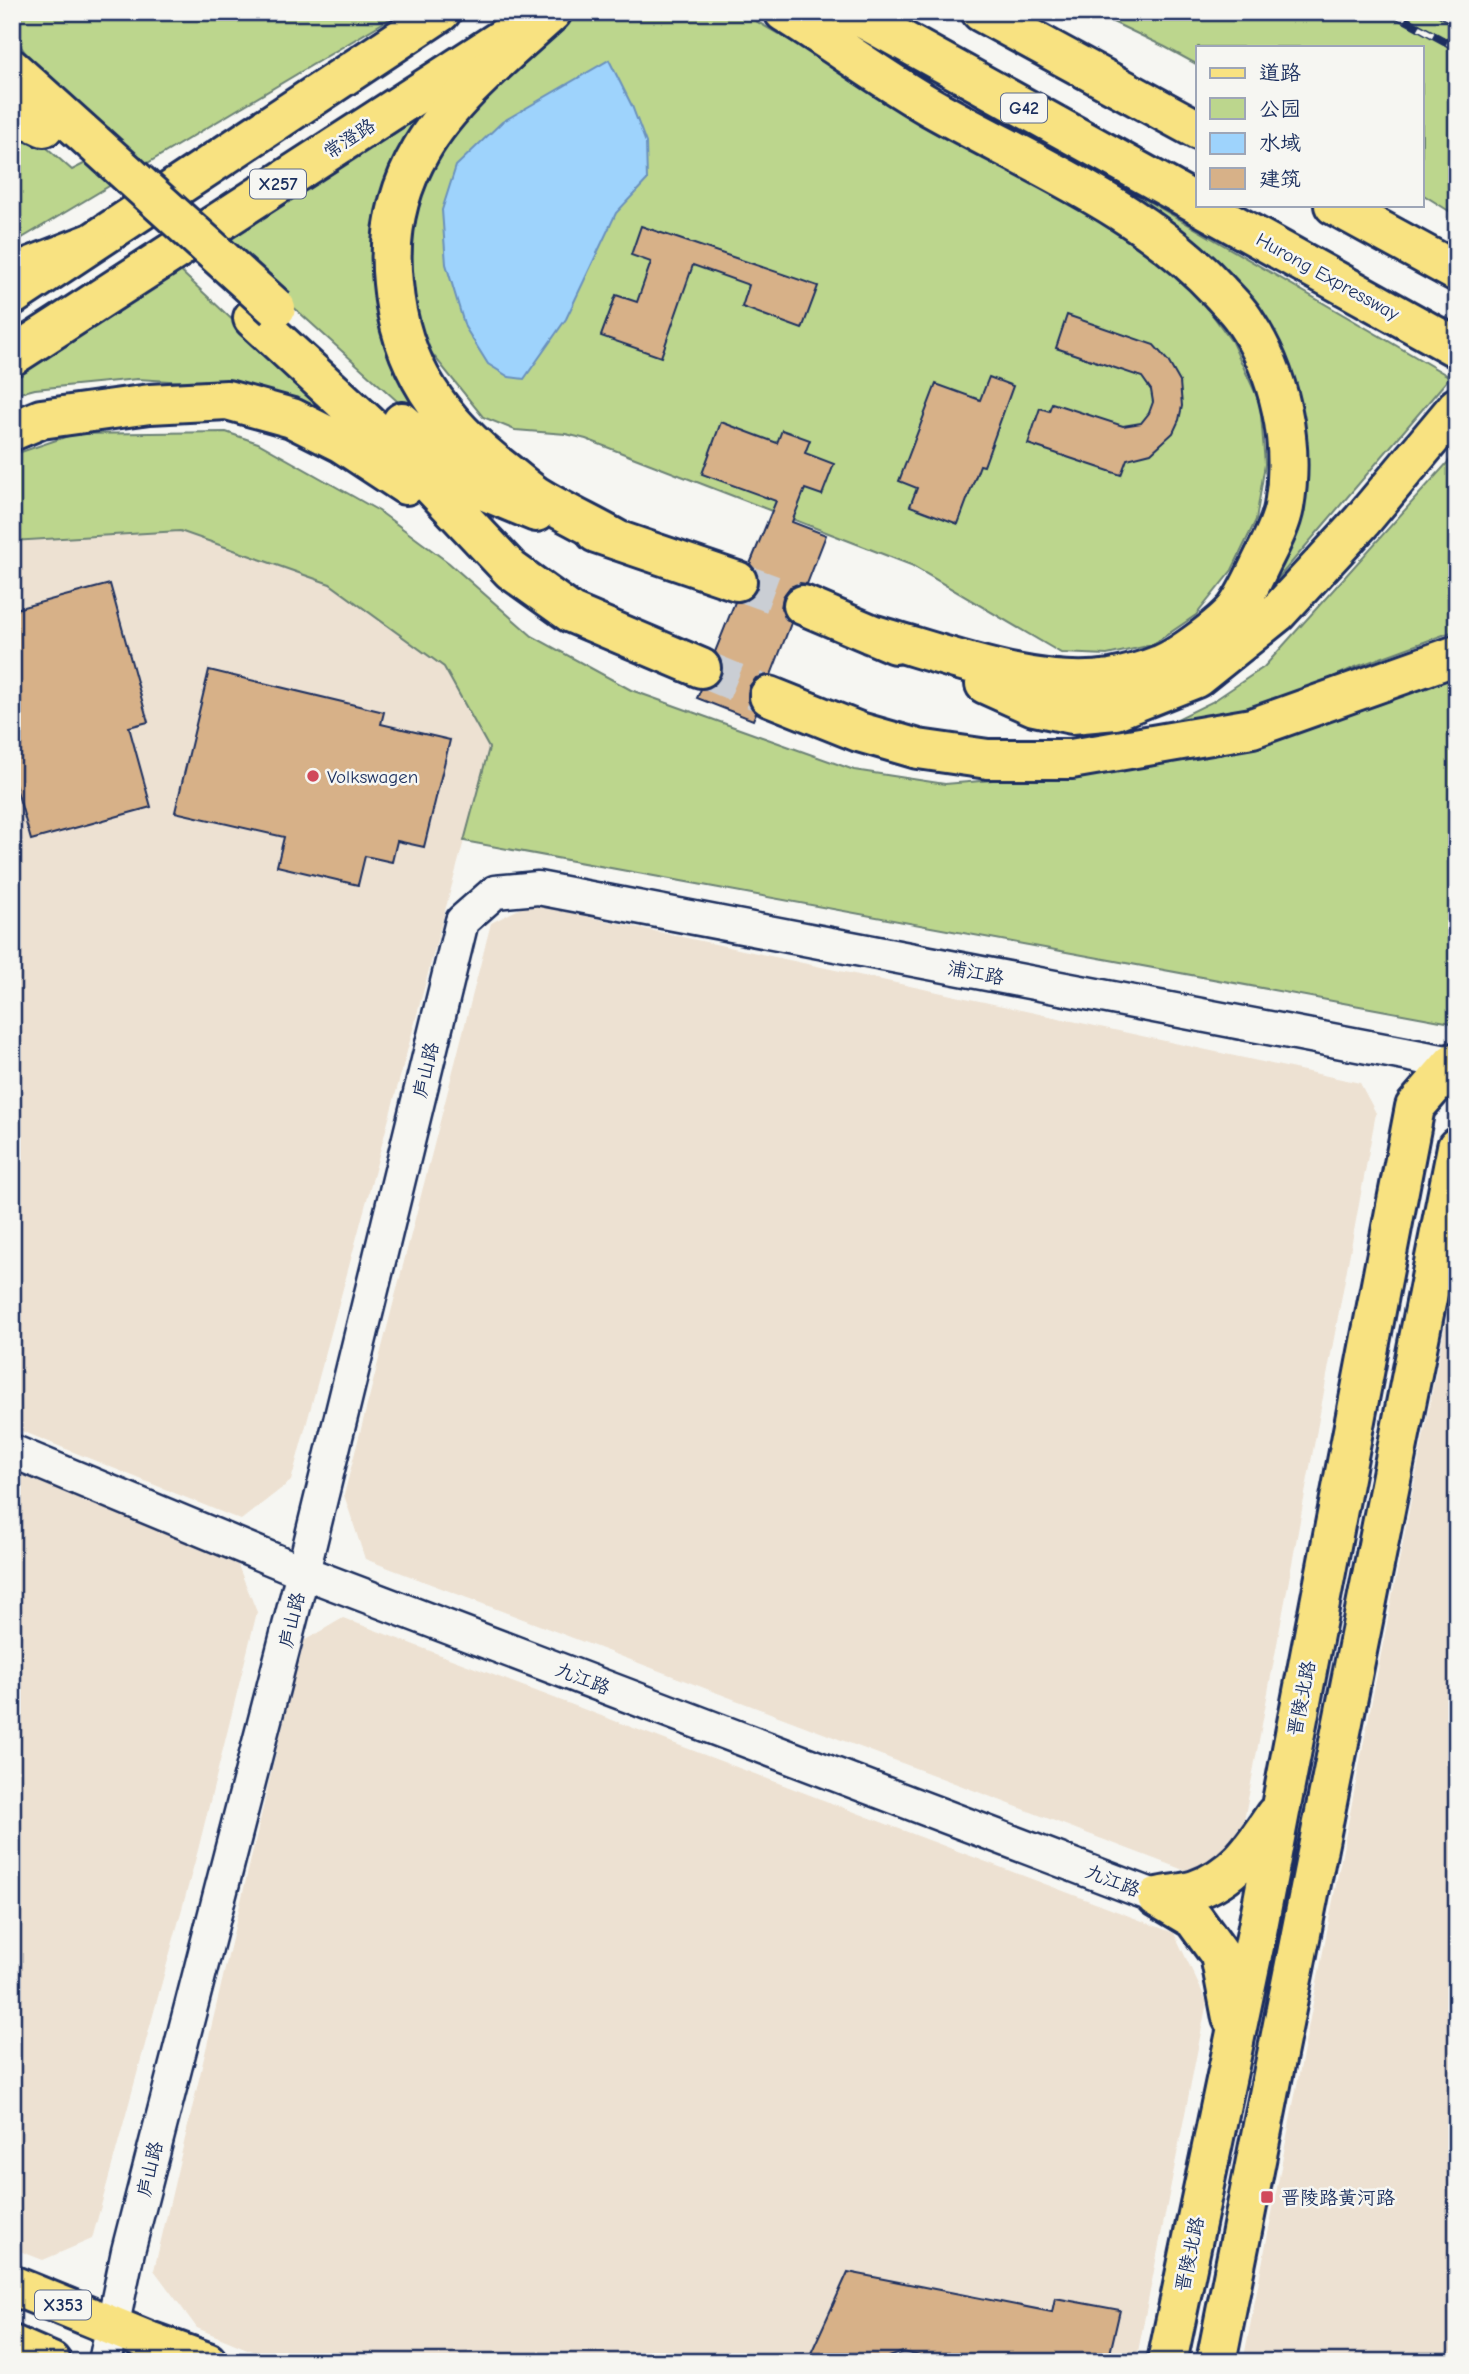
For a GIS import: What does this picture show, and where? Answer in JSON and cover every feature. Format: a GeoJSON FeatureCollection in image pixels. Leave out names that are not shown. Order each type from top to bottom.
{"type":"FeatureCollection","features":[{"type":"Feature","properties":{"kind":"main road","name":"X257"},"geometry":{"type":"LineString","coordinates":[[12,296],[441,12]]}},
{"type":"Feature","properties":{"kind":"main road","name":"常澄路"},"geometry":{"type":"LineString","coordinates":[[12,356],[544,12]]}},
{"type":"Feature","properties":{"kind":"main road"},"geometry":{"type":"LineString","coordinates":[[552,12],[484,74],[438,126],[420,151],[404,187],[396,214],[390,256],[394,295],[402,337],[416,369],[431,397],[475,448],[534,494],[619,541]]}},
{"type":"Feature","properties":{"kind":"main road"},"geometry":{"type":"LineString","coordinates":[[784,12],[936,110],[1066,178],[1185,257],[1243,318],[1265,356],[1278,389],[1285,427],[1287,464],[1284,508],[1256,573],[1235,610],[1209,633],[1163,664],[1113,678],[1087,681],[1032,678],[871,634]]}},
{"type":"Feature","properties":{"kind":"main road","name":"Hurong Expressway"},"geometry":{"type":"LineString","coordinates":[[851,12],[1196,203]]}},
{"type":"Feature","properties":{"kind":"main road"},"geometry":{"type":"LineString","coordinates":[[997,21],[1196,120]]}},
{"type":"Feature","properties":{"kind":"main road"},"geometry":{"type":"LineString","coordinates":[[997,21],[1196,130]]}},
{"type":"Feature","properties":{"kind":"main road"},"geometry":{"type":"LineString","coordinates":[[19,91],[265,313],[473,486],[544,515],[737,581]]}},
{"type":"Feature","properties":{"kind":"main road"},"geometry":{"type":"LineString","coordinates":[[19,91],[85,150]]}},
{"type":"Feature","properties":{"kind":"main road","name":"Hurong Expressway"},"geometry":{"type":"LineString","coordinates":[[1202,206],[1457,348]]}},
{"type":"Feature","properties":{"kind":"main road"},"geometry":{"type":"LineString","coordinates":[[1336,206],[1453,258]]}},
{"type":"Feature","properties":{"kind":"main road"},"geometry":{"type":"LineString","coordinates":[[1368,206],[1453,258]]}},
{"type":"Feature","properties":{"kind":"main road"},"geometry":{"type":"LineString","coordinates":[[12,274],[89,244]]}},
{"type":"Feature","properties":{"kind":"main road"},"geometry":{"type":"LineString","coordinates":[[265,313],[511,569]]}},
{"type":"Feature","properties":{"kind":"main road"},"geometry":{"type":"LineString","coordinates":[[12,431],[41,419],[150,404],[227,400],[292,418],[342,443],[400,479],[511,569],[571,613],[701,668]]}},
{"type":"Feature","properties":{"kind":"main road"},"geometry":{"type":"LineString","coordinates":[[803,605],[1034,706],[1072,713],[1115,710],[1196,678],[1277,612],[1361,522],[1457,407]]}},
{"type":"Feature","properties":{"kind":"main road"},"geometry":{"type":"LineString","coordinates":[[918,749],[992,749],[1116,729],[1170,712],[1212,691],[1248,665],[1292,623],[1457,435]]}},
{"type":"Feature","properties":{"kind":"main road"},"geometry":{"type":"LineString","coordinates":[[769,696],[859,732],[918,749],[988,759],[1071,759],[1252,728],[1457,656]]}},
{"type":"Feature","properties":{"kind":"main road","name":"晋陵北路"},"geometry":{"type":"LineString","coordinates":[[1167,2362],[1235,2037],[1415,1107],[1456,1068]]}},
{"type":"Feature","properties":{"kind":"main road"},"geometry":{"type":"LineString","coordinates":[[1216,2362],[1457,1147]]}},
{"type":"Feature","properties":{"kind":"main road"},"geometry":{"type":"LineString","coordinates":[[1157,1896],[1194,1890],[1227,1875],[1256,1844],[1280,1807]]}},
{"type":"Feature","properties":{"kind":"main road"},"geometry":{"type":"LineString","coordinates":[[1157,1896],[1195,1919],[1220,1955],[1235,2037]]}},
{"type":"Feature","properties":{"kind":"main road","name":"X353"},"geometry":{"type":"LineString","coordinates":[[12,2284],[207,2362]]}},
{"type":"Feature","properties":{"kind":"main road"},"geometry":{"type":"LineString","coordinates":[[12,2346],[51,2362]]}},
{"type":"Feature","properties":{"kind":"street","name":"浦江路"},"geometry":{"type":"LineString","coordinates":[[495,892],[537,888],[1456,1068]]}},
{"type":"Feature","properties":{"kind":"street","name":"庐山路"},"geometry":{"type":"LineString","coordinates":[[105,2362],[131,2237],[303,1572],[462,920],[495,892]]}},
{"type":"Feature","properties":{"kind":"street","name":"九江路"},"geometry":{"type":"LineString","coordinates":[[12,1451],[303,1572],[1157,1896]]}},
{"type":"Feature","properties":{"kind":"shaded area"},"geometry":{"type":"Polygon","coordinates":[[[180,531],[330,584],[444,667],[489,748],[291,1481],[241,1520],[12,1427],[12,541],[180,531]]]}},
{"type":"Feature","properties":{"kind":"shaded area"},"geometry":{"type":"Polygon","coordinates":[[[529,904],[1360,1083],[1376,1113],[1241,1837],[1194,1874],[365,1559],[344,1495],[491,923],[529,904]]]}},
{"type":"Feature","properties":{"kind":"shaded area"},"geometry":{"type":"Polygon","coordinates":[[[1457,1264],[1457,2362],[1243,2362],[1457,1264]]]}},
{"type":"Feature","properties":{"kind":"shaded area"},"geometry":{"type":"Polygon","coordinates":[[[12,1465],[237,1563],[257,1612],[198,1850],[92,2239],[43,2260],[12,2248],[12,1465]]]}},
{"type":"Feature","properties":{"kind":"shaded area"},"geometry":{"type":"Polygon","coordinates":[[[343,1618],[1174,1933],[1207,2002],[1136,2362],[278,2362],[197,2328],[154,2270],[302,1642],[343,1618]]]}},
{"type":"Feature","properties":{"kind":"green space"},"geometry":{"type":"Polygon","coordinates":[[[12,12],[401,12],[12,244],[12,126],[37,139],[72,170],[123,144],[37,69],[12,34],[12,12]]]}},
{"type":"Feature","properties":{"kind":"green space"},"geometry":{"type":"Polygon","coordinates":[[[574,12],[740,12],[1061,195],[1150,251],[1198,295],[1232,342],[1260,403],[1265,464],[1256,520],[1232,570],[1196,615],[1152,645],[1107,655],[1061,653],[911,565],[586,439],[566,434],[515,430],[483,417],[429,350],[412,321],[400,262],[422,165],[538,39],[574,12]]]}},
{"type":"Feature","properties":{"kind":"green space"},"geometry":{"type":"Polygon","coordinates":[[[1092,12],[1457,12],[1457,216],[1424,195],[1424,46],[1196,46],[1196,64],[1092,12]]]}},
{"type":"Feature","properties":{"kind":"green space"},"geometry":{"type":"Polygon","coordinates":[[[440,89],[407,140],[379,202],[372,262],[382,320],[419,401],[408,411],[214,235],[440,89]]]}},
{"type":"Feature","properties":{"kind":"green space"},"geometry":{"type":"Polygon","coordinates":[[[1040,138],[1450,377],[1268,590],[1290,525],[1274,353],[1035,145],[1040,138]]]}},
{"type":"Feature","properties":{"kind":"green space"},"geometry":{"type":"Polygon","coordinates":[[[173,264],[340,421],[204,383],[137,379],[35,389],[12,395],[12,365],[173,264]]]}},
{"type":"Feature","properties":{"kind":"green space"},"geometry":{"type":"Polygon","coordinates":[[[226,432],[258,443],[379,511],[449,563],[532,636],[631,690],[854,770],[945,784],[1149,767],[1273,737],[1457,675],[1457,1024],[464,841],[489,748],[444,667],[330,584],[180,531],[12,541],[12,455],[74,434],[226,432]]]}},
{"type":"Feature","properties":{"kind":"green space"},"geometry":{"type":"Polygon","coordinates":[[[1457,452],[1457,630],[1353,668],[1294,695],[1178,727],[1173,721],[1212,702],[1264,667],[1457,452]]]}},
{"type":"Feature","properties":{"kind":"water"},"geometry":{"type":"Polygon","coordinates":[[[609,60],[632,106],[646,143],[647,180],[616,213],[566,319],[524,379],[509,377],[488,364],[465,327],[446,264],[442,210],[456,166],[502,122],[609,60]]]}},
{"type":"Feature","properties":{"kind":"building"},"geometry":{"type":"Polygon","coordinates":[[[641,226],[818,286],[802,329],[742,307],[749,285],[693,265],[661,357],[601,336],[616,295],[637,302],[651,262],[631,255],[641,226]]]}},
{"type":"Feature","properties":{"kind":"building"},"geometry":{"type":"Polygon","coordinates":[[[1067,315],[1154,345],[1168,361],[1180,382],[1182,406],[1173,433],[1151,453],[1127,459],[1121,475],[1028,444],[1040,408],[1049,411],[1052,403],[1123,426],[1141,423],[1153,402],[1151,390],[1142,377],[1056,348],[1067,315]]]}},
{"type":"Feature","properties":{"kind":"building"},"geometry":{"type":"Polygon","coordinates":[[[989,377],[1013,386],[984,466],[980,465],[958,524],[910,506],[917,488],[899,481],[936,384],[980,400],[989,377]]]}},
{"type":"Feature","properties":{"kind":"building"},"geometry":{"type":"Polygon","coordinates":[[[721,422],[777,443],[782,430],[810,440],[805,453],[834,464],[822,495],[805,489],[792,522],[826,535],[807,584],[800,583],[790,587],[783,597],[781,608],[785,618],[791,623],[771,675],[756,678],[749,687],[748,700],[756,713],[753,720],[697,698],[701,689],[714,686],[721,676],[723,665],[715,652],[735,602],[751,598],[757,589],[758,576],[750,564],[776,501],[702,474],[721,422]]]}},
{"type":"Feature","properties":{"kind":"building"},"geometry":{"type":"Polygon","coordinates":[[[110,584],[148,722],[129,727],[151,807],[31,840],[12,773],[12,610],[110,584]]]}},
{"type":"Feature","properties":{"kind":"building","name":"Volkswagen"},"geometry":{"type":"Polygon","coordinates":[[[209,670],[384,712],[381,724],[450,740],[424,847],[397,841],[392,862],[365,856],[358,885],[277,866],[284,837],[175,812],[209,670]]]}},
{"type":"Feature","properties":{"kind":"building"},"geometry":{"type":"Polygon","coordinates":[[[848,2272],[1052,2312],[1055,2298],[1120,2310],[1108,2362],[947,2362],[903,2352],[889,2357],[887,2362],[807,2362],[848,2272]]]}},
{"type":"Feature","properties":{"kind":"tunnel"},"geometry":{"type":"LineString","coordinates":[[737,581],[803,605]]}},
{"type":"Feature","properties":{"kind":"tunnel"},"geometry":{"type":"LineString","coordinates":[[701,668],[769,696]]}},
{"type":"Feature","properties":{"kind":"railway"},"geometry":{"type":"LineString","coordinates":[[1391,12],[1457,48]]}},
{"type":"Feature","properties":{"kind":"railway"},"geometry":{"type":"LineString","coordinates":[[1438,12],[1457,23]]}},
{"type":"Feature","properties":{"kind":"place","name":"Volkswagen"},"geometry":{"type":"Point","coordinates":[313,776]}},
{"type":"Feature","properties":{"kind":"place","name":"晋陵路黄河路"},"geometry":{"type":"Point","coordinates":[1267,2197]}}]}
